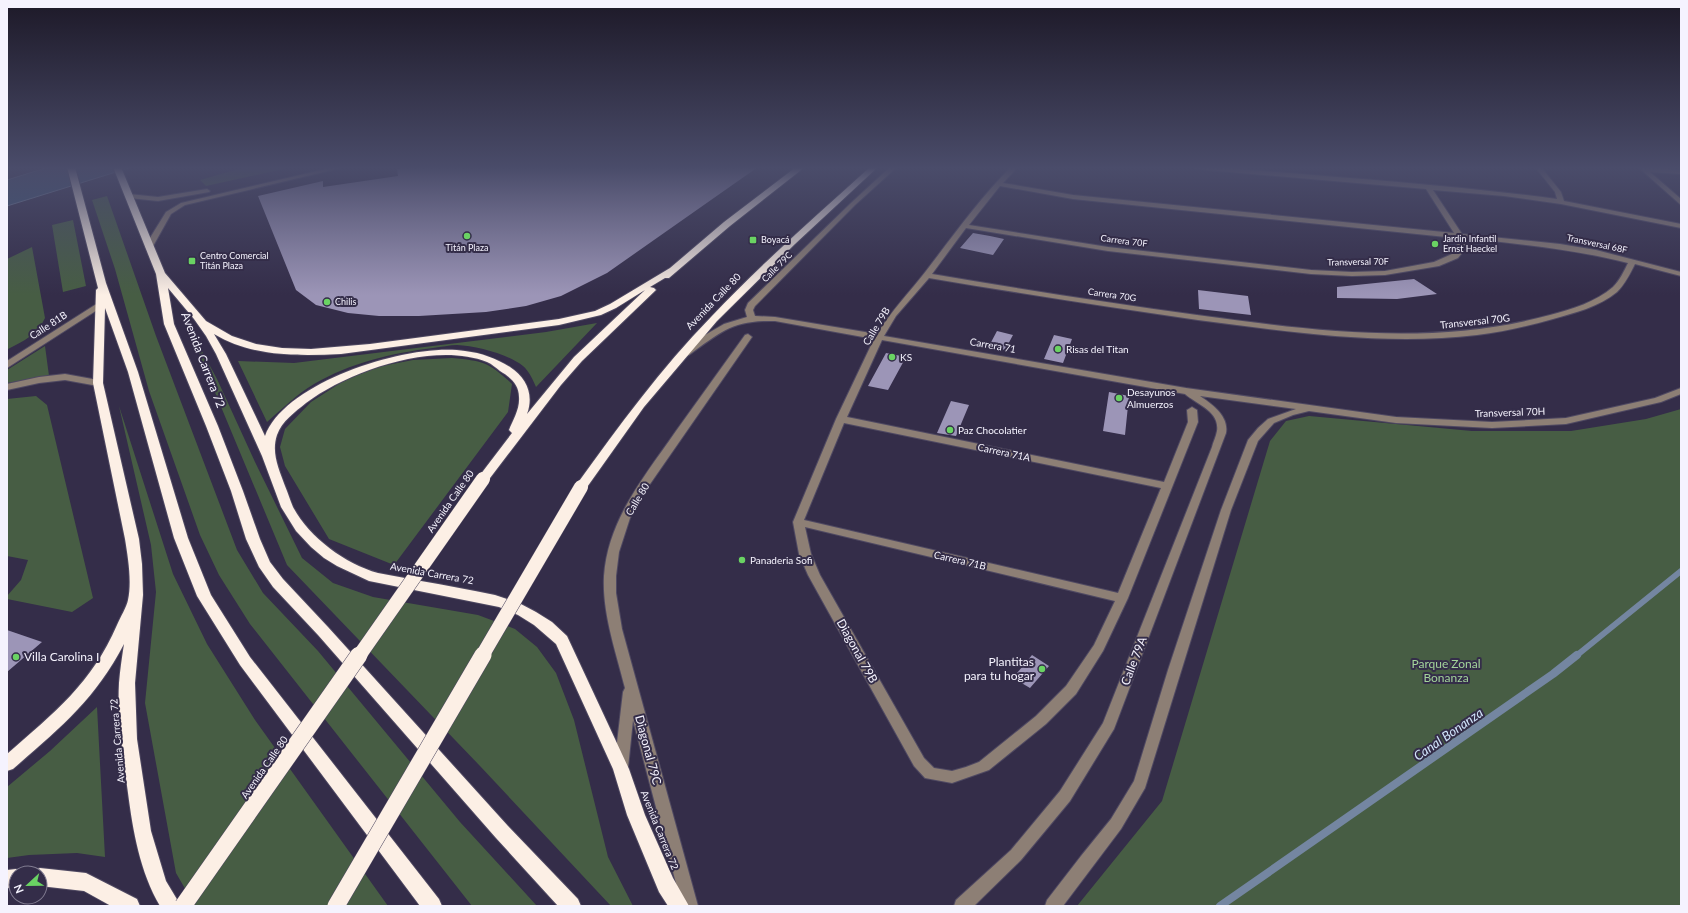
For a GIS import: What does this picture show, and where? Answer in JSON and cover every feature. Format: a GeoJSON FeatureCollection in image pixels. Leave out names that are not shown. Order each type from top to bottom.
{"type":"FeatureCollection","features":[{"type":"Feature","properties":{"kind":"highway","name":"Avenida Carrera 72"},"geometry":{"type":"LineString","coordinates":[[82,210],[101,283],[133,372],[182,538],[204,596],[245,661],[432,906]]}},
{"type":"Feature","properties":{"kind":"highway","name":"Avenida Carrera 72"},"geometry":{"type":"LineString","coordinates":[[134,210],[161,274],[170,324],[212,426],[237,491],[253,539],[264,564],[298,606],[323,631],[502,832],[571,906]]}},
{"type":"Feature","properties":{"kind":"highway","name":"Avenida Calle 80"},"geometry":{"type":"LineString","coordinates":[[183,906],[483,479],[557,383],[578,359],[672,270],[746,210]]}},
{"type":"Feature","properties":{"kind":"highway","name":"Avenida Calle 80"},"geometry":{"type":"LineString","coordinates":[[336,906],[581,487],[640,405],[680,357],[714,319],[792,242],[827,210]]}},
{"type":"Feature","properties":{"kind":"highway"},"geometry":{"type":"LineString","coordinates":[[198,317],[213,329],[230,339],[244,344],[286,351],[333,351],[578,319],[613,306],[672,270]]}},
{"type":"Feature","properties":{"kind":"highway","name":"Avenida Carrera 72"},"geometry":{"type":"LineString","coordinates":[[161,274],[198,317],[221,354],[268,456],[287,507],[301,528],[329,555],[342,563],[374,577],[495,600],[511,605],[534,616],[551,628],[562,640],[621,768],[636,815],[666,885],[679,906]]}},
{"type":"Feature","properties":{"kind":"highway","name":"Avenida Carrera 72"},"geometry":{"type":"LineString","coordinates":[[101,283],[98,383],[132,539],[135,564],[136,595],[127,683],[129,739],[142,831],[158,885],[170,906]]}},
{"type":"Feature","properties":{"kind":"highway"},"geometry":{"type":"LineString","coordinates":[[268,456],[271,435],[286,414],[305,397],[319,388],[357,370],[416,354],[446,353],[480,356],[504,366],[520,381],[525,397],[520,418],[510,444]]}},
{"type":"Feature","properties":{"kind":"highway"},"geometry":{"type":"LineString","coordinates":[[7,764],[84,694],[100,673],[122,636],[136,595]]}},
{"type":"Feature","properties":{"kind":"highway"},"geometry":{"type":"LineString","coordinates":[[48,878],[86,882],[130,906]]}},
{"type":"Feature","properties":{"kind":"street"},"geometry":{"type":"LineString","coordinates":[[149,246],[168,213],[173,210]]}},
{"type":"Feature","properties":{"kind":"street","name":"Calle 79C"},"geometry":{"type":"LineString","coordinates":[[752,318],[749,310],[751,305],[847,210]]}},
{"type":"Feature","properties":{"kind":"street","name":"Calle 79B"},"geometry":{"type":"LineString","coordinates":[[798,522],[841,419],[880,336],[893,315],[927,275],[977,210]]}},
{"type":"Feature","properties":{"kind":"street","name":"Transversal 68F"},"geometry":{"type":"LineString","coordinates":[[1201,210],[1560,246],[1633,261],[1681,274]]}},
{"type":"Feature","properties":{"kind":"street"},"geometry":{"type":"LineString","coordinates":[[1443,210],[1459,235]]}},
{"type":"Feature","properties":{"kind":"street"},"geometry":{"type":"LineString","coordinates":[[1599,210],[1681,226]]}},
{"type":"Feature","properties":{"kind":"street","name":"Carrera 70F"},"geometry":{"type":"LineString","coordinates":[[964,226],[1108,249],[1283,269]]}},
{"type":"Feature","properties":{"kind":"street","name":"Transversal 70F"},"geometry":{"type":"LineString","coordinates":[[1283,269],[1352,274],[1385,273],[1436,264],[1455,256],[1462,248],[1459,235]]}},
{"type":"Feature","properties":{"kind":"street","name":"Transversal 70G"},"geometry":{"type":"LineString","coordinates":[[1295,330],[1381,337],[1451,336],[1518,327],[1585,306],[1602,298],[1616,288],[1633,261]]}},
{"type":"Feature","properties":{"kind":"street","name":"Carrera 70G"},"geometry":{"type":"LineString","coordinates":[[927,275],[1105,305],[1295,330]]}},
{"type":"Feature","properties":{"kind":"street","name":"Calle 81B"},"geometry":{"type":"LineString","coordinates":[[7,365],[101,305]]}},
{"type":"Feature","properties":{"kind":"street","name":"Carrera 71"},"geometry":{"type":"LineString","coordinates":[[680,357],[731,322],[752,318],[786,320],[1186,391],[1312,409]]}},
{"type":"Feature","properties":{"kind":"street","name":"Calle 80"},"geometry":{"type":"LineString","coordinates":[[631,686],[616,629],[610,588],[613,550],[623,522],[636,496],[748,337]]}},
{"type":"Feature","properties":{"kind":"street"},"geometry":{"type":"LineString","coordinates":[[7,387],[39,380],[65,378],[98,383]]}},
{"type":"Feature","properties":{"kind":"street","name":"Calle 79A"},"geometry":{"type":"LineString","coordinates":[[962,906],[987,884],[1021,849],[1065,796],[1109,725],[1217,447],[1222,430],[1219,417],[1208,405],[1186,391]]}},
{"type":"Feature","properties":{"kind":"street","name":"Transversal 70H"},"geometry":{"type":"LineString","coordinates":[[1312,409],[1396,420],[1492,425],[1566,421],[1658,400],[1681,391]]}},
{"type":"Feature","properties":{"kind":"street"},"geometry":{"type":"LineString","coordinates":[[1053,906],[1116,824],[1140,783],[1174,670],[1224,517],[1253,440],[1260,430],[1271,421],[1290,413],[1312,409]]}},
{"type":"Feature","properties":{"kind":"street"},"geometry":{"type":"LineString","coordinates":[[1122,598],[1193,422],[1192,410]]}},
{"type":"Feature","properties":{"kind":"street","name":"Carrera 71A"},"geometry":{"type":"LineString","coordinates":[[841,419],[1168,486]]}},
{"type":"Feature","properties":{"kind":"street","name":"Carrera 71B"},"geometry":{"type":"LineString","coordinates":[[798,522],[1122,598]]}},
{"type":"Feature","properties":{"kind":"street","name":"Diagonal 79B"},"geometry":{"type":"LineString","coordinates":[[798,522],[805,554],[814,575],[919,762],[930,774],[952,777],[984,766],[1041,720],[1071,690],[1099,648],[1122,598]]}},
{"type":"Feature","properties":{"kind":"street"},"geometry":{"type":"LineString","coordinates":[[621,768],[631,686]]}},
{"type":"Feature","properties":{"kind":"street","name":"Diagonal 79C"},"geometry":{"type":"LineString","coordinates":[[631,686],[690,906]]}},
{"type":"Feature","properties":{"kind":"green space"},"geometry":{"type":"Polygon","coordinates":[[[95,210],[112,210],[156,336],[237,550],[263,593],[318,651],[460,822],[537,906],[472,906],[250,624],[219,575],[200,535],[149,391],[115,269],[95,210]]]}},
{"type":"Feature","properties":{"kind":"green space"},"geometry":{"type":"Polygon","coordinates":[[[73,220],[86,286],[63,292],[52,225],[73,220]]]}},
{"type":"Feature","properties":{"kind":"green space"},"geometry":{"type":"Polygon","coordinates":[[[32,247],[45,318],[34,333],[25,340],[8,349],[7,259],[32,247]]]}},
{"type":"Feature","properties":{"kind":"green space"},"geometry":{"type":"Polygon","coordinates":[[[184,318],[217,379],[255,462],[302,558],[333,583],[373,597],[478,615],[515,629],[537,647],[556,673],[574,720],[608,857],[633,906],[611,906],[480,766],[287,565],[184,318]]]}},
{"type":"Feature","properties":{"kind":"green space"},"geometry":{"type":"Polygon","coordinates":[[[597,323],[536,387],[531,376],[523,366],[501,354],[474,347],[457,345],[448,346],[387,356],[342,370],[314,384],[302,392],[267,422],[238,361],[294,363],[546,332],[597,323]]]}},
{"type":"Feature","properties":{"kind":"green space"},"geometry":{"type":"Polygon","coordinates":[[[45,346],[49,376],[7,383],[7,370],[45,346]]]}},
{"type":"Feature","properties":{"kind":"green space"},"geometry":{"type":"Polygon","coordinates":[[[452,358],[471,360],[485,364],[497,371],[512,384],[508,412],[394,565],[329,539],[285,466],[280,447],[285,429],[311,402],[345,380],[377,367],[413,360],[452,358]]]}},
{"type":"Feature","properties":{"kind":"green space"},"geometry":{"type":"Polygon","coordinates":[[[36,396],[47,405],[93,598],[72,612],[7,599],[7,596],[21,580],[28,560],[7,556],[7,399],[36,396]]]}},
{"type":"Feature","properties":{"kind":"green space"},"geometry":{"type":"Polygon","coordinates":[[[119,406],[173,574],[207,644],[255,720],[388,906],[195,906],[176,873],[145,703],[156,592],[151,545],[119,406]]]}},
{"type":"Feature","properties":{"kind":"green space","name":"Parque Zonal Bonanza"},"geometry":{"type":"Polygon","coordinates":[[[1681,409],[1681,906],[1077,906],[1162,801],[1270,441],[1286,421],[1309,416],[1472,431],[1571,431],[1646,419],[1681,409]]]}},
{"type":"Feature","properties":{"kind":"green space"},"geometry":{"type":"Polygon","coordinates":[[[97,707],[105,857],[77,853],[29,855],[7,858],[7,787],[50,751],[97,707]]]}},
{"type":"Feature","properties":{"kind":"building","name":"Titán Plaza"},"geometry":{"type":"Polygon","coordinates":[[[264,210],[697,210],[607,273],[561,296],[526,306],[486,312],[419,316],[379,316],[348,313],[316,305],[296,290],[264,210]]]}},
{"type":"Feature","properties":{"kind":"building"},"geometry":{"type":"Polygon","coordinates":[[[973,233],[1004,239],[993,255],[960,248],[973,233]]]}},
{"type":"Feature","properties":{"kind":"building"},"geometry":{"type":"Polygon","coordinates":[[[1414,279],[1437,294],[1397,299],[1337,298],[1337,287],[1414,279]]]}},
{"type":"Feature","properties":{"kind":"building"},"geometry":{"type":"Polygon","coordinates":[[[1198,290],[1248,296],[1251,315],[1199,309],[1198,290]]]}},
{"type":"Feature","properties":{"kind":"building"},"geometry":{"type":"Polygon","coordinates":[[[997,331],[1013,335],[1005,350],[989,346],[997,331]]]}},
{"type":"Feature","properties":{"kind":"building","name":"Risas del Titan"},"geometry":{"type":"Polygon","coordinates":[[[1054,335],[1072,339],[1063,363],[1044,359],[1054,335]]]}},
{"type":"Feature","properties":{"kind":"building"},"geometry":{"type":"Polygon","coordinates":[[[886,353],[906,357],[888,390],[868,386],[886,353]]]}},
{"type":"Feature","properties":{"kind":"building"},"geometry":{"type":"Polygon","coordinates":[[[1109,392],[1129,396],[1125,435],[1103,431],[1109,392]]]}},
{"type":"Feature","properties":{"kind":"building"},"geometry":{"type":"Polygon","coordinates":[[[951,401],[969,405],[956,436],[937,433],[951,401]]]}},
{"type":"Feature","properties":{"kind":"building","name":"Villa Carolina I"},"geometry":{"type":"Polygon","coordinates":[[[7,630],[42,642],[7,672],[7,630]]]}},
{"type":"Feature","properties":{"kind":"building"},"geometry":{"type":"Polygon","coordinates":[[[1032,655],[1049,666],[1030,688],[1013,678],[1032,655]]]}},
{"type":"Feature","properties":{"kind":"waterway","name":"Canal Bonanza"},"geometry":{"type":"LineString","coordinates":[[1576,656],[1681,571]]}},
{"type":"Feature","properties":{"kind":"waterway","name":"Canal Bonanza"},"geometry":{"type":"LineString","coordinates":[[1220,906],[1553,674],[1577,655]]}},
{"type":"Feature","properties":{"kind":"place","name":"Titán Plaza"},"geometry":{"type":"Point","coordinates":[467,236]}},
{"type":"Feature","properties":{"kind":"place","name":"Boyacá"},"geometry":{"type":"Point","coordinates":[753,240]}},
{"type":"Feature","properties":{"kind":"place","name":"Jardin Infantil Ernst Haeckel"},"geometry":{"type":"Point","coordinates":[1435,244]}},
{"type":"Feature","properties":{"kind":"place","name":"Centro Comercial Titán Plaza"},"geometry":{"type":"Point","coordinates":[192,261]}},
{"type":"Feature","properties":{"kind":"place","name":"Chilis"},"geometry":{"type":"Point","coordinates":[327,302]}},
{"type":"Feature","properties":{"kind":"place","name":"Risas del Titan"},"geometry":{"type":"Point","coordinates":[1058,349]}},
{"type":"Feature","properties":{"kind":"place","name":"KS"},"geometry":{"type":"Point","coordinates":[892,357]}},
{"type":"Feature","properties":{"kind":"place","name":"Desayunos Almuerzos"},"geometry":{"type":"Point","coordinates":[1119,398]}},
{"type":"Feature","properties":{"kind":"place","name":"Paz Chocolatier"},"geometry":{"type":"Point","coordinates":[950,430]}},
{"type":"Feature","properties":{"kind":"place","name":"Panaderia Sofi"},"geometry":{"type":"Point","coordinates":[742,560]}},
{"type":"Feature","properties":{"kind":"place","name":"Villa Carolina I"},"geometry":{"type":"Point","coordinates":[16,657]}},
{"type":"Feature","properties":{"kind":"place","name":"Plantitas para tu hogar"},"geometry":{"type":"Point","coordinates":[1042,669]}}]}
